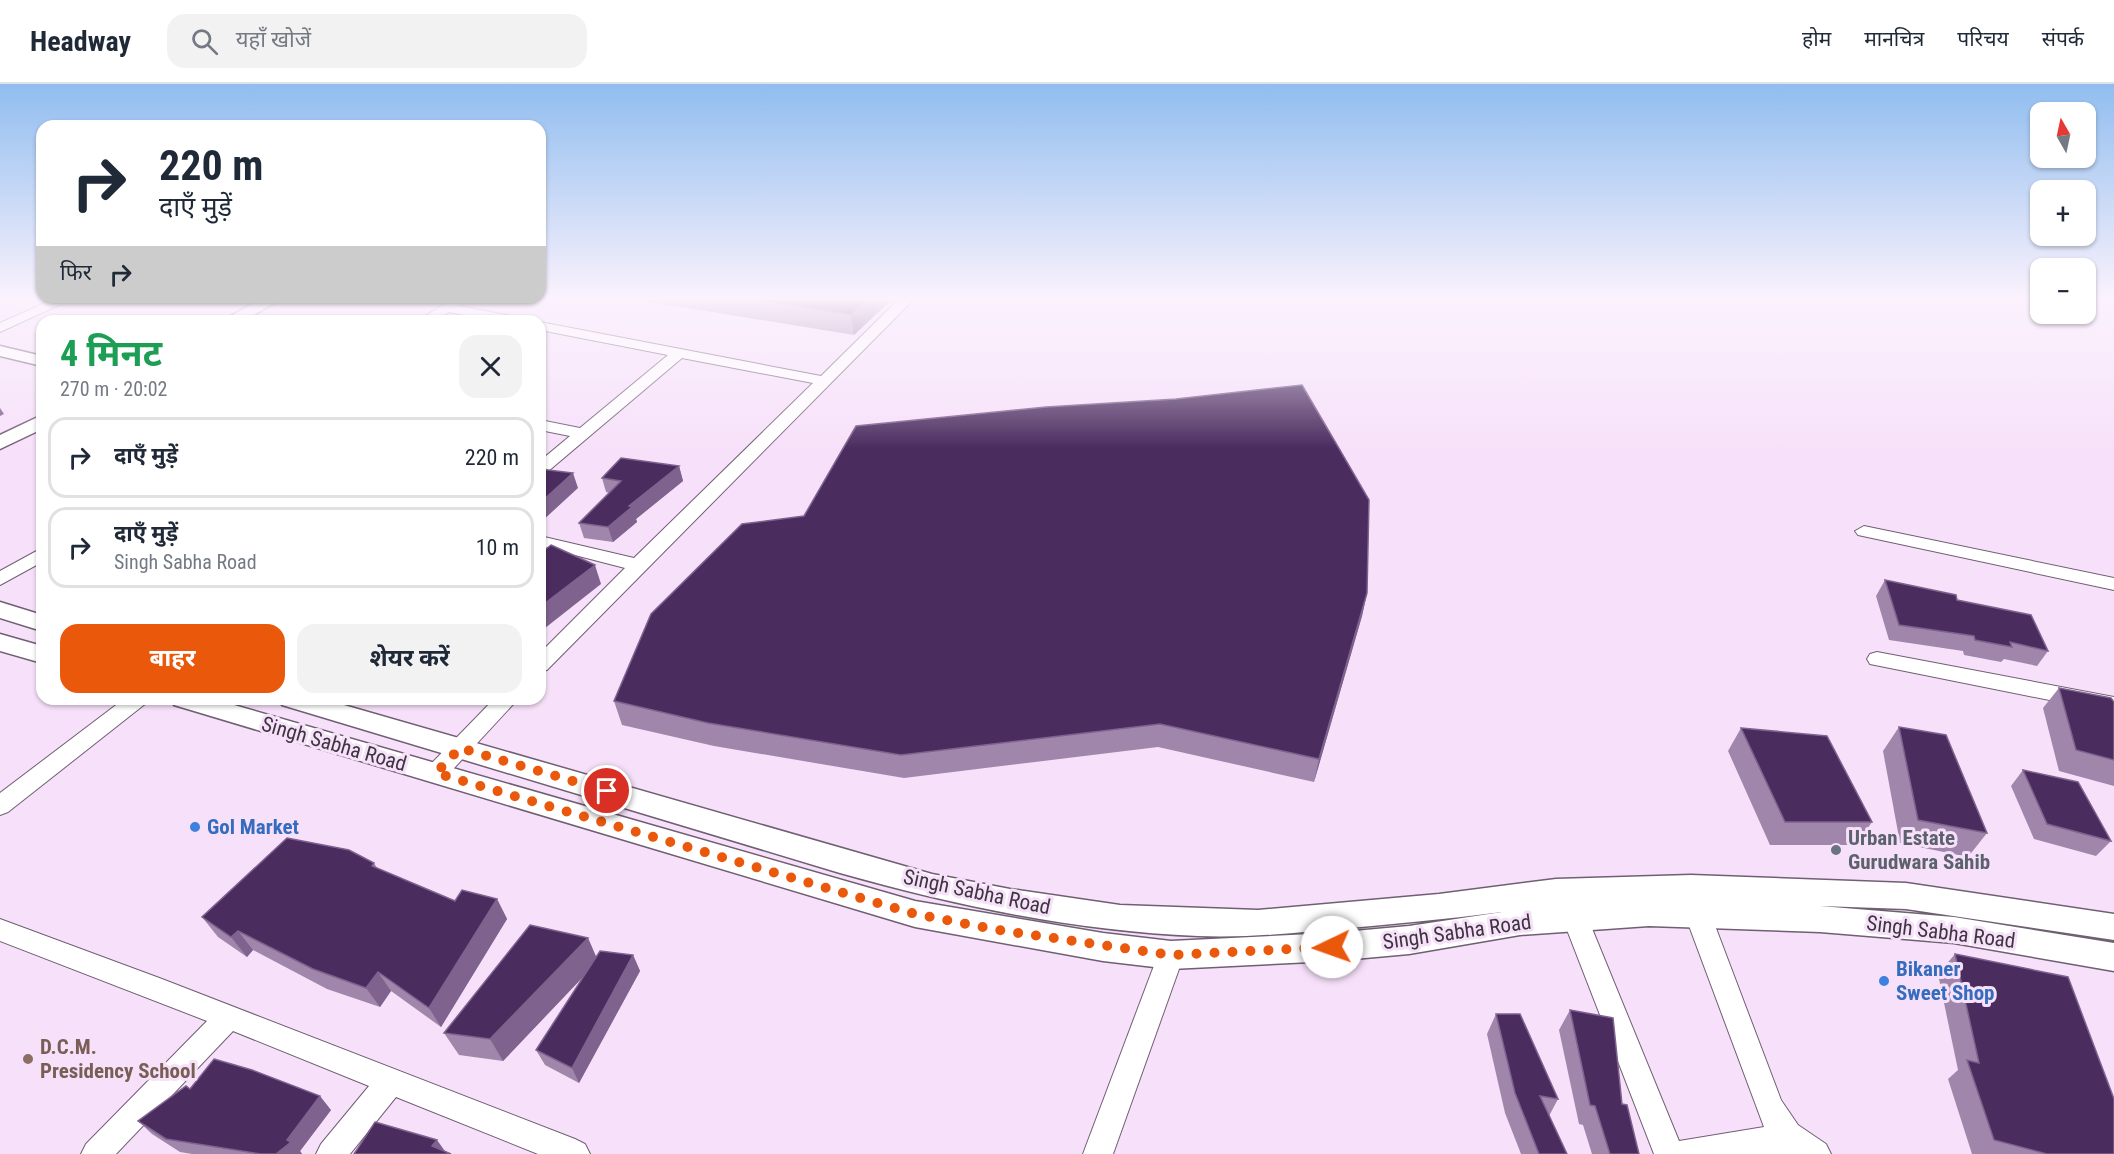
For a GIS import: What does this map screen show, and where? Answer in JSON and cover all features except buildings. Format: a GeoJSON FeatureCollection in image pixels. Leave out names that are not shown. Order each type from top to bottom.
{"type":"FeatureCollection","features":[{"type":"Feature","properties":{"kind":"street"},"geometry":{"type":"LineString","coordinates":[[653,348],[824,381]]}},
{"type":"Feature","properties":{"kind":"street"},"geometry":{"type":"LineString","coordinates":[[546,659],[858,348]]}},
{"type":"Feature","properties":{"kind":"street"},"geometry":{"type":"LineString","coordinates":[[0,351],[36,360]]}},
{"type":"Feature","properties":{"kind":"street"},"geometry":{"type":"LineString","coordinates":[[546,464],[581,432],[679,353]]}},
{"type":"Feature","properties":{"kind":"street"},"geometry":{"type":"LineString","coordinates":[[0,443],[36,424]]}},
{"type":"Feature","properties":{"kind":"street"},"geometry":{"type":"LineString","coordinates":[[546,425],[581,432]]}},
{"type":"Feature","properties":{"kind":"street"},"geometry":{"type":"LineString","coordinates":[[0,459],[36,440]]}},
{"type":"Feature","properties":{"kind":"street"},"geometry":{"type":"LineString","coordinates":[[1864,531],[2114,584]]}},
{"type":"Feature","properties":{"kind":"street"},"geometry":{"type":"LineString","coordinates":[[546,542],[638,565]]}},
{"type":"Feature","properties":{"kind":"street"},"geometry":{"type":"LineString","coordinates":[[0,579],[36,558]]}},
{"type":"Feature","properties":{"kind":"street"},"geometry":{"type":"LineString","coordinates":[[0,610],[36,621]]}},
{"type":"Feature","properties":{"kind":"street"},"geometry":{"type":"LineString","coordinates":[[0,642],[36,653]]}},
{"type":"Feature","properties":{"kind":"street"},"geometry":{"type":"LineString","coordinates":[[1877,659],[2114,705]]}},
{"type":"Feature","properties":{"kind":"street"},"geometry":{"type":"LineString","coordinates":[[0,806],[130,705]]}},
{"type":"Feature","properties":{"kind":"street","name":"Singh Sabha Road"},"geometry":{"type":"LineString","coordinates":[[202,705],[915,914],[1048,939],[1171,955],[1332,947],[1409,940],[1520,922],[1649,913],[1693,901],[1820,919],[1954,930],[2114,957]]}},
{"type":"Feature","properties":{"kind":"street","name":"Singh Sabha Road"},"geometry":{"type":"LineString","coordinates":[[312,705],[932,886],[1010,902],[1120,918],[1199,923],[1258,923],[1439,907],[1528,894],[1693,901],[1906,896],[2114,927]]}},
{"type":"Feature","properties":{"kind":"street"},"geometry":{"type":"LineString","coordinates":[[436,773],[501,705]]}},
{"type":"Feature","properties":{"kind":"street"},"geometry":{"type":"LineString","coordinates":[[1693,901],[1769,1107],[1790,1138],[1816,1154]]}},
{"type":"Feature","properties":{"kind":"street"},"geometry":{"type":"LineString","coordinates":[[1575,917],[1669,1154]]}},
{"type":"Feature","properties":{"kind":"street"},"geometry":{"type":"LineString","coordinates":[[0,930],[229,1017],[390,1083],[575,1154]]}},
{"type":"Feature","properties":{"kind":"street"},"geometry":{"type":"LineString","coordinates":[[1098,1154],[1171,955]]}},
{"type":"Feature","properties":{"kind":"street"},"geometry":{"type":"LineString","coordinates":[[96,1154],[229,1017]]}},
{"type":"Feature","properties":{"kind":"street"},"geometry":{"type":"LineString","coordinates":[[331,1154],[390,1083]]}},
{"type":"Feature","properties":{"kind":"street"},"geometry":{"type":"LineString","coordinates":[[1683,1154],[1790,1138]]}},
{"type":"Feature","properties":{"kind":"place","name":"Gol Market"},"geometry":{"type":"Point","coordinates":[195,827]}},
{"type":"Feature","properties":{"kind":"place","name":"Urban Estate Gurudwara Sahib"},"geometry":{"type":"Point","coordinates":[1836,850]}},
{"type":"Feature","properties":{"kind":"place","name":"Bikaner Sweet Shop"},"geometry":{"type":"Point","coordinates":[1884,981]}},
{"type":"Feature","properties":{"kind":"place","name":"D.C.M. Presidency School"},"geometry":{"type":"Point","coordinates":[28,1059]}},
{"type":"Feature","properties":{"kind":"route"},"geometry":{"type":"LineString","coordinates":[[607,791],[460,748],[436,773],[915,914],[1048,939],[1171,955],[1332,947]]}}]}
